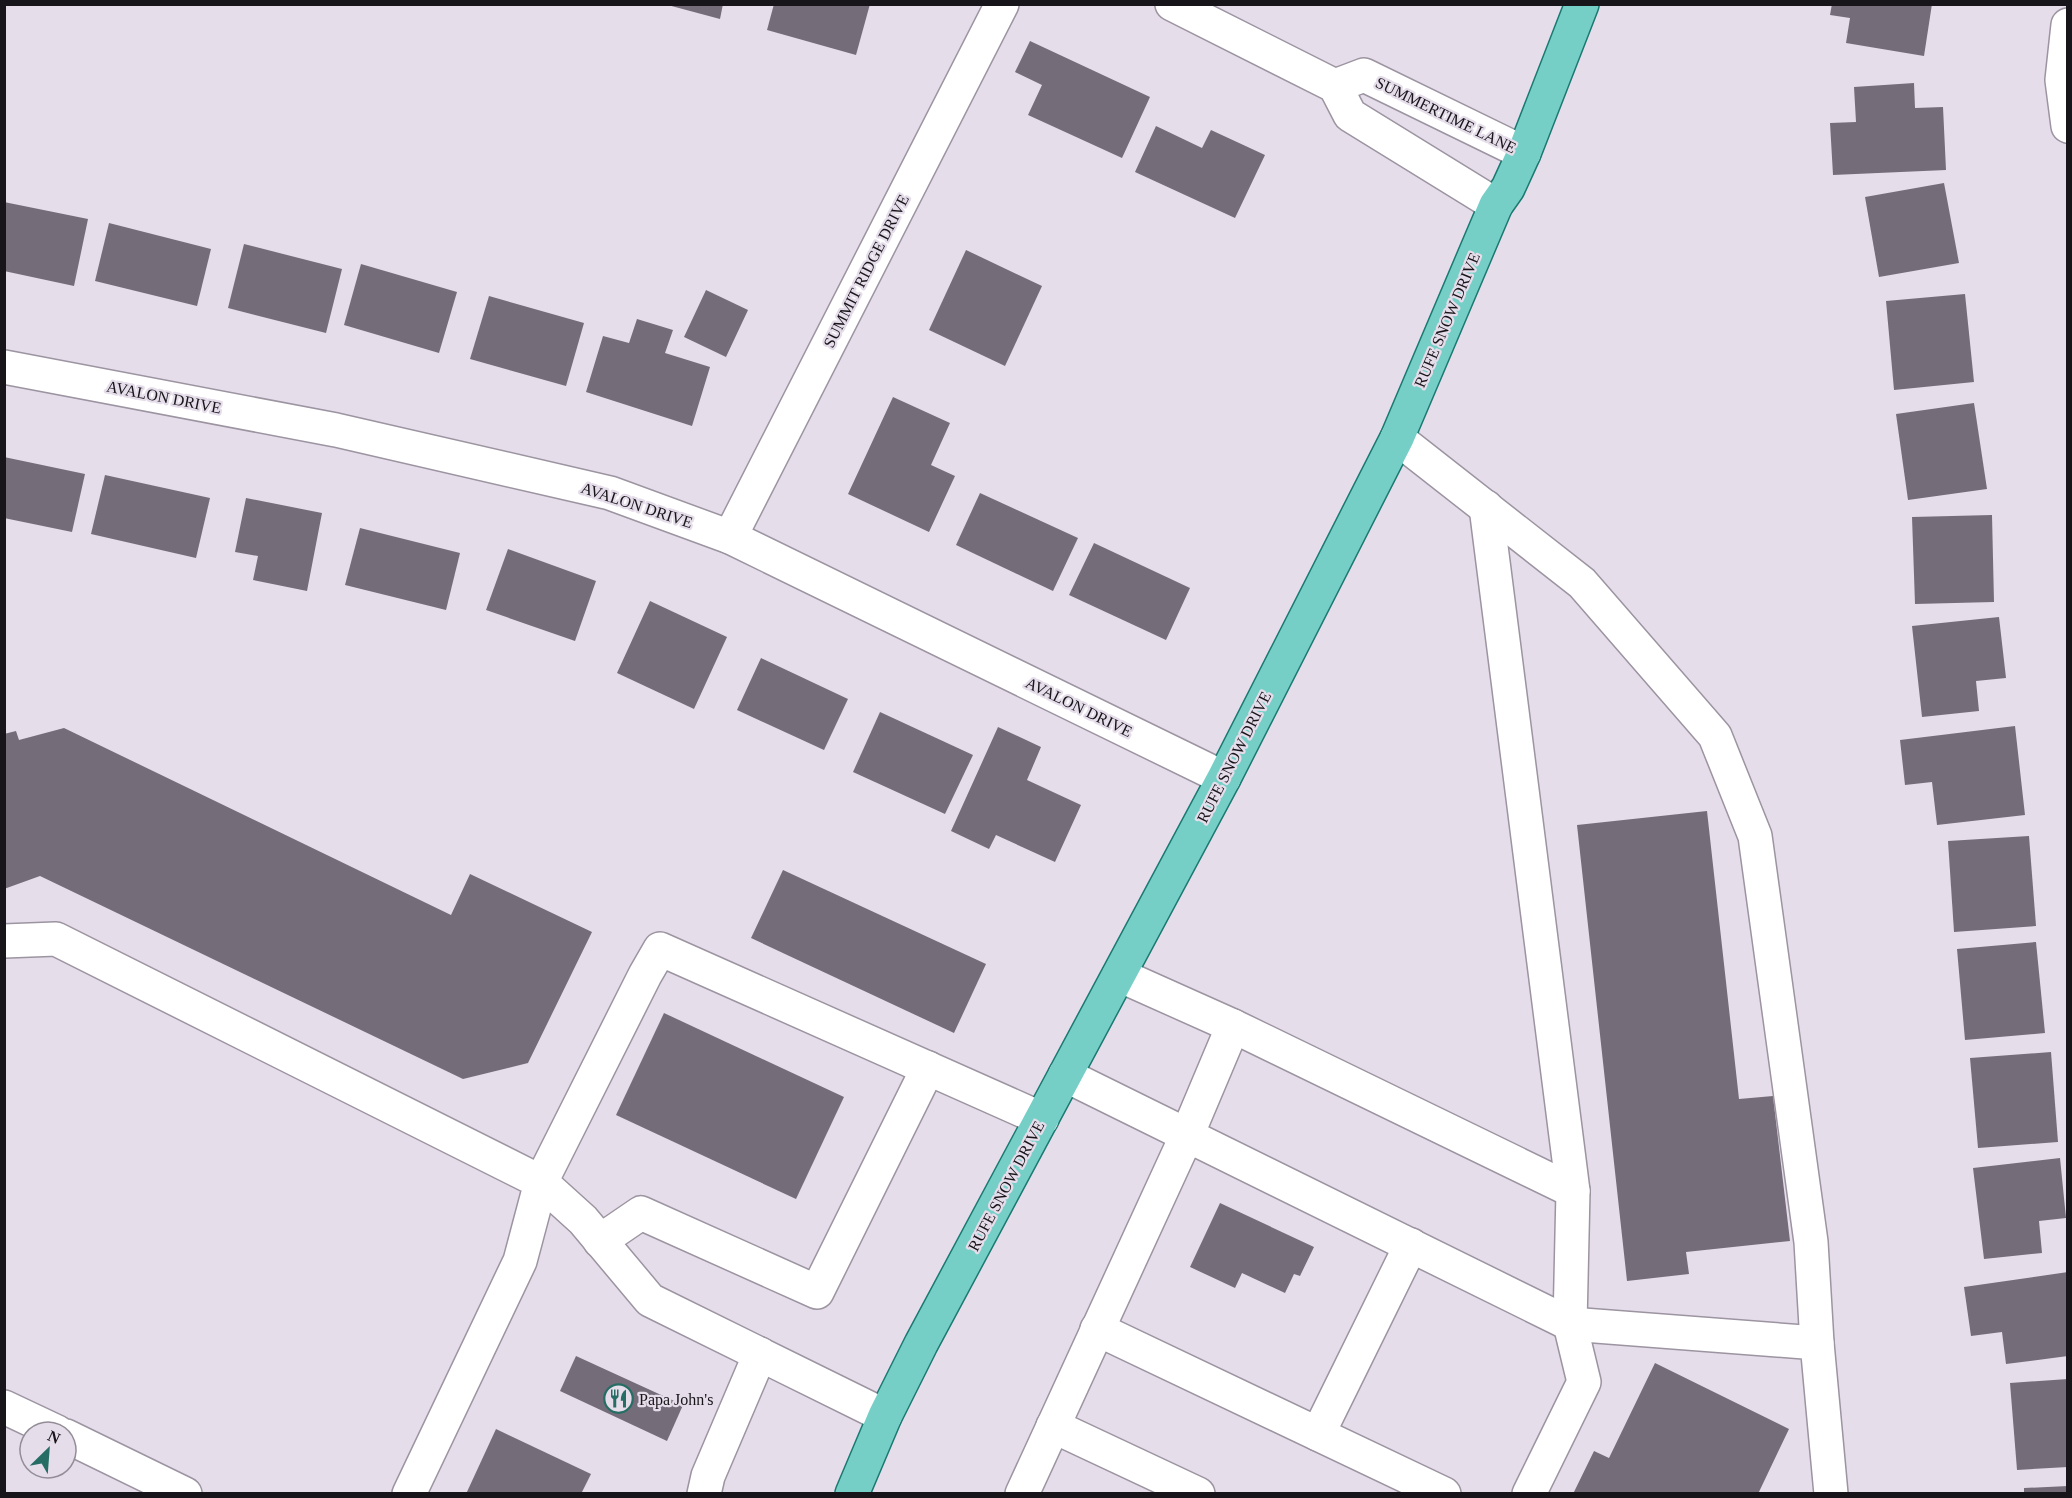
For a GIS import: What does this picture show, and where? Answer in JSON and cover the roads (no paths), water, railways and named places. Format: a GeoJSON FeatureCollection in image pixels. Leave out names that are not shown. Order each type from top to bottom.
{"type":"FeatureCollection","features":[{"type":"Feature","properties":{"kind":"main road","name":"RUFE SNOW DRIVE"},"geometry":{"type":"LineString","coordinates":[[852,1494],[885,1416],[921,1344],[1224,778],[1397,438],[1496,205],[1508,189],[1524,153],[1582,4]]}},
{"type":"Feature","properties":{"kind":"street","name":"SUMMIT RIDGE DRIVE"},"geometry":{"type":"LineString","coordinates":[[730,537],[1002,4]]}},
{"type":"Feature","properties":{"kind":"street"},"geometry":{"type":"LineString","coordinates":[[1172,4],[1335,86],[1350,116],[1496,205]]}},
{"type":"Feature","properties":{"kind":"street"},"geometry":{"type":"LineString","coordinates":[[2067,26],[2062,80],[2067,126]]}},
{"type":"Feature","properties":{"kind":"street","name":"SUMMERTIME LANE"},"geometry":{"type":"LineString","coordinates":[[1335,86],[1364,75],[1524,153]]}},
{"type":"Feature","properties":{"kind":"street","name":"AVALON DRIVE"},"geometry":{"type":"LineString","coordinates":[[4,367],[336,430],[610,493],[730,537],[1224,778]]}},
{"type":"Feature","properties":{"kind":"street"},"geometry":{"type":"LineString","coordinates":[[1397,438],[1582,583],[1715,736],[1755,836],[1811,1242],[1830,1494]]}},
{"type":"Feature","properties":{"kind":"street"},"geometry":{"type":"LineString","coordinates":[[1486,507],[1573,1191],[1570,1324],[1584,1382],[1529,1494]]}},
{"type":"Feature","properties":{"kind":"street"},"geometry":{"type":"LineString","coordinates":[[4,941],[56,939],[541,1182],[583,1220],[650,1300],[885,1416]]}},
{"type":"Feature","properties":{"kind":"street"},"geometry":{"type":"LineString","coordinates":[[410,1494],[520,1261],[541,1182],[660,949],[1042,1119]]}},
{"type":"Feature","properties":{"kind":"street"},"geometry":{"type":"LineString","coordinates":[[1119,975],[1233,1026],[1573,1191]]}},
{"type":"Feature","properties":{"kind":"street"},"geometry":{"type":"LineString","coordinates":[[1022,1494],[1187,1135],[1233,1026]]}},
{"type":"Feature","properties":{"kind":"street"},"geometry":{"type":"LineString","coordinates":[[600,1241],[641,1213],[817,1292],[928,1068]]}},
{"type":"Feature","properties":{"kind":"street"},"geometry":{"type":"LineString","coordinates":[[1065,1075],[1570,1324],[1817,1343]]}},
{"type":"Feature","properties":{"kind":"street"},"geometry":{"type":"LineString","coordinates":[[1318,1434],[1411,1245]]}},
{"type":"Feature","properties":{"kind":"street"},"geometry":{"type":"LineString","coordinates":[[1097,1329],[1444,1494]]}},
{"type":"Feature","properties":{"kind":"street"},"geometry":{"type":"LineString","coordinates":[[704,1494],[708,1476],[760,1354]]}},
{"type":"Feature","properties":{"kind":"street"},"geometry":{"type":"LineString","coordinates":[[4,1407],[32,1420]]}},
{"type":"Feature","properties":{"kind":"street"},"geometry":{"type":"LineString","coordinates":[[1053,1426],[1198,1494]]}},
{"type":"Feature","properties":{"kind":"street"},"geometry":{"type":"LineString","coordinates":[[78,1442],[185,1494]]}},
{"type":"Feature","properties":{"kind":"place","name":"Papa John's"},"geometry":{"type":"Point","coordinates":[618,1399]}}]}
